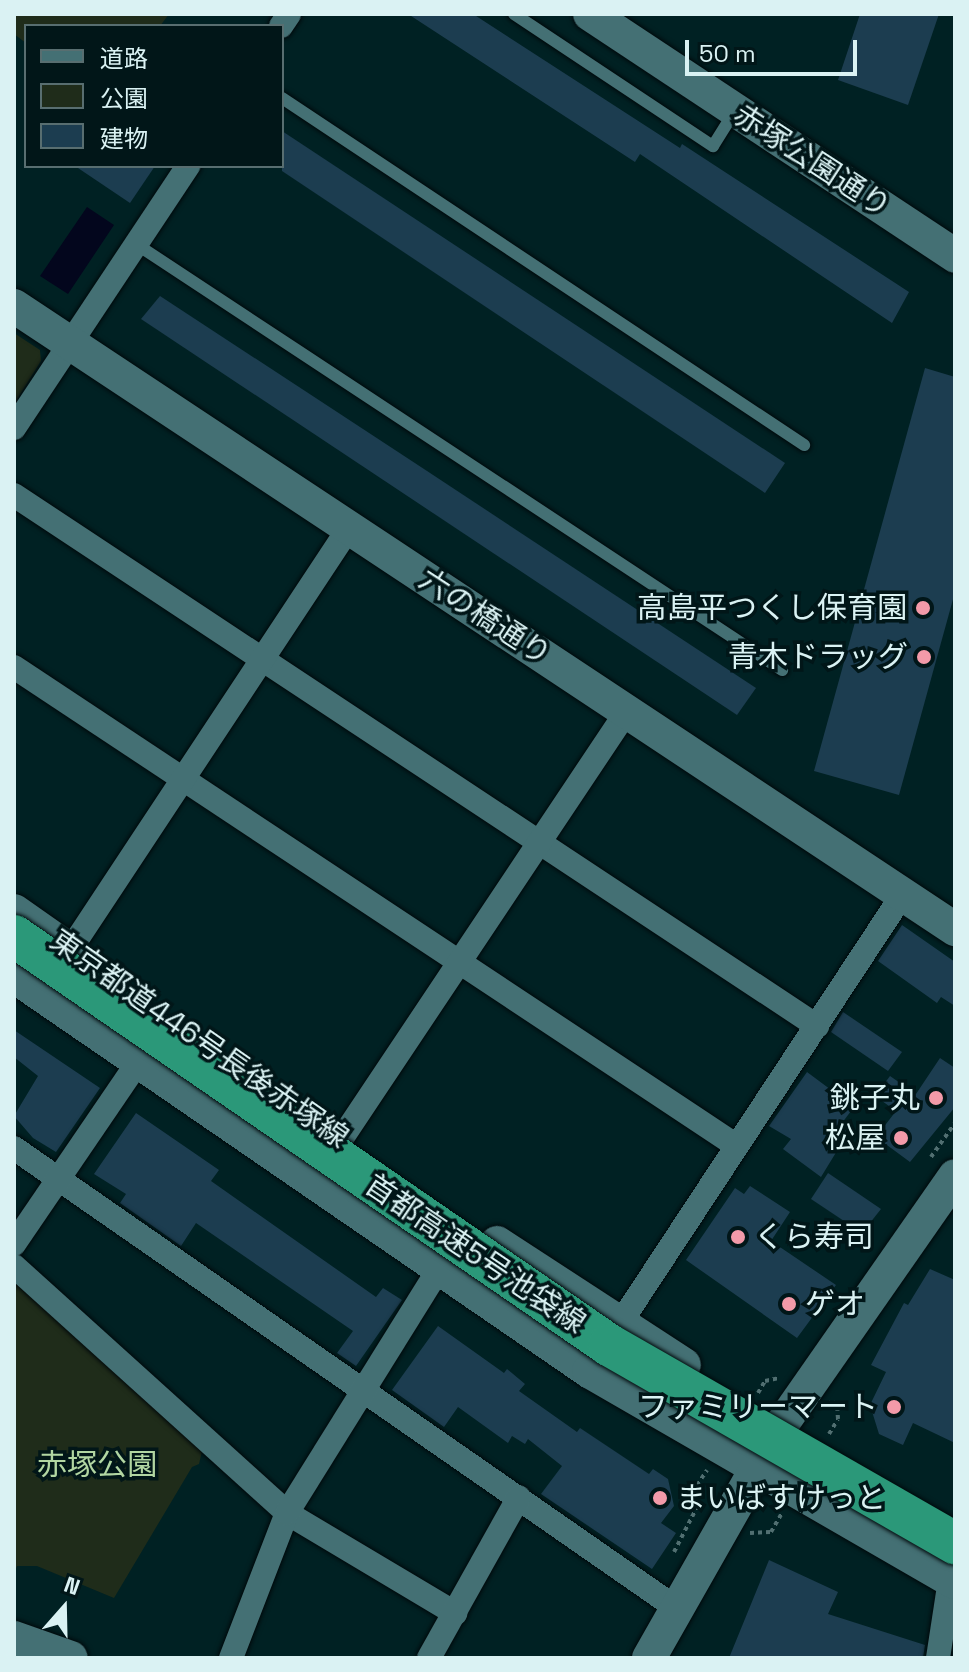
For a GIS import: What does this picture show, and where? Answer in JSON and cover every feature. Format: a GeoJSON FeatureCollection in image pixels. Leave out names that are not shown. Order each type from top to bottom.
{"type":"FeatureCollection","features":[{"type":"Feature","properties":{"kind":"highway","name":"首都高速5号池袋線"},"geometry":{"type":"LineString","coordinates":[[14,936],[609,1345],[954,1567]]}},
{"type":"Feature","properties":{"kind":"highway","name":"首都高速5号池袋線"},"geometry":{"type":"LineString","coordinates":[[14,957],[597,1357],[954,1567]]}},
{"type":"Feature","properties":{"kind":"main road","name":"赤塚公園通り"},"geometry":{"type":"LineString","coordinates":[[590,14],[955,256]]}},
{"type":"Feature","properties":{"kind":"main road","name":"六の橋通り"},"geometry":{"type":"LineString","coordinates":[[14,306],[955,929]]}},
{"type":"Feature","properties":{"kind":"main road","name":"東京都道446号長後赤塚線"},"geometry":{"type":"LineString","coordinates":[[14,911],[619,1325],[782,1424],[955,1520]]}},
{"type":"Feature","properties":{"kind":"main road","name":"東京都道446号長後赤塚線"},"geometry":{"type":"LineString","coordinates":[[14,976],[589,1371],[753,1470],[954,1567]]}},
{"type":"Feature","properties":{"kind":"main road"},"geometry":{"type":"LineString","coordinates":[[649,1658],[753,1470],[782,1424],[955,1176]]}},
{"type":"Feature","properties":{"kind":"main road"},"geometry":{"type":"LineString","coordinates":[[14,1638],[71,1658]]}},
{"type":"Feature","properties":{"kind":"street"},"geometry":{"type":"LineString","coordinates":[[14,428],[187,168]]}},
{"type":"Feature","properties":{"kind":"street"},"geometry":{"type":"LineString","coordinates":[[14,495],[817,1026]]}},
{"type":"Feature","properties":{"kind":"street"},"geometry":{"type":"LineString","coordinates":[[70,950],[349,528]]}},
{"type":"Feature","properties":{"kind":"street"},"geometry":{"type":"LineString","coordinates":[[14,667],[737,1146]]}},
{"type":"Feature","properties":{"kind":"street"},"geometry":{"type":"LineString","coordinates":[[342,1138],[627,711]]}},
{"type":"Feature","properties":{"kind":"street"},"geometry":{"type":"LineString","coordinates":[[619,1325],[903,894]]}},
{"type":"Feature","properties":{"kind":"street"},"geometry":{"type":"LineString","coordinates":[[14,1244],[138,1062]]}},
{"type":"Feature","properties":{"kind":"street"},"geometry":{"type":"LineString","coordinates":[[14,1148],[676,1608]]}},
{"type":"Feature","properties":{"kind":"street"},"geometry":{"type":"LineString","coordinates":[[14,1266],[287,1513],[455,1613]]}},
{"type":"Feature","properties":{"kind":"street"},"geometry":{"type":"LineString","coordinates":[[231,1658],[287,1513],[438,1270]]}},
{"type":"Feature","properties":{"kind":"street"},"geometry":{"type":"LineString","coordinates":[[429,1658],[519,1497]]}},
{"type":"Feature","properties":{"kind":"street"},"geometry":{"type":"LineString","coordinates":[[938,1658],[954,1567]]}},
{"type":"Feature","properties":{"kind":"lane"},"geometry":{"type":"LineString","coordinates":[[514,14],[713,146],[735,110]]}},
{"type":"Feature","properties":{"kind":"lane"},"geometry":{"type":"LineString","coordinates":[[284,99],[804,445]]}},
{"type":"Feature","properties":{"kind":"lane"},"geometry":{"type":"LineString","coordinates":[[136,244],[782,670]]}},
{"type":"Feature","properties":{"kind":"path"},"geometry":{"type":"LineString","coordinates":[[837,1404],[838,1419]]}},
{"type":"Feature","properties":{"kind":"path"},"geometry":{"type":"LineString","coordinates":[[671,1558],[698,1505],[697,1485]]}},
{"type":"Feature","properties":{"kind":"path"},"geometry":{"type":"LineString","coordinates":[[756,1536],[771,1532]]}},
{"type":"Feature","properties":{"kind":"green space"},"geometry":{"type":"Polygon","coordinates":[[[14,14],[169,14],[162,24],[24,24],[24,42],[14,34],[14,14]]]}},
{"type":"Feature","properties":{"kind":"green space"},"geometry":{"type":"Polygon","coordinates":[[[14,333],[40,350],[41,361],[14,404],[14,333]]]}},
{"type":"Feature","properties":{"kind":"green space","name":"赤塚公園"},"geometry":{"type":"Polygon","coordinates":[[[14,1281],[204,1443],[199,1464],[192,1467],[114,1598],[37,1566],[17,1566],[14,1573],[14,1281]]]}},
{"type":"Feature","properties":{"kind":"water"},"geometry":{"type":"Polygon","coordinates":[[[87,207],[114,225],[68,294],[40,276],[87,207]]]}},
{"type":"Feature","properties":{"kind":"building"},"geometry":{"type":"Polygon","coordinates":[[[408,14],[473,14],[680,148],[682,144],[909,292],[892,323],[640,154],[635,162],[408,14]]]}},
{"type":"Feature","properties":{"kind":"building"},"geometry":{"type":"Polygon","coordinates":[[[860,14],[939,14],[908,105],[838,80],[860,14]]]}},
{"type":"Feature","properties":{"kind":"building"},"geometry":{"type":"Polygon","coordinates":[[[284,132],[785,463],[765,493],[282,171],[284,132]]]}},
{"type":"Feature","properties":{"kind":"building"},"geometry":{"type":"Polygon","coordinates":[[[78,168],[154,168],[130,203],[78,168]]]}},
{"type":"Feature","properties":{"kind":"building"},"geometry":{"type":"Polygon","coordinates":[[[160,296],[756,688],[737,715],[141,319],[160,296]]]}},
{"type":"Feature","properties":{"kind":"building"},"geometry":{"type":"Polygon","coordinates":[[[925,368],[955,377],[955,592],[899,795],[814,771],[925,368]]]}},
{"type":"Feature","properties":{"kind":"building"},"geometry":{"type":"Polygon","coordinates":[[[902,925],[955,962],[955,1006],[941,997],[937,1003],[878,961],[902,925]]]}},
{"type":"Feature","properties":{"kind":"building"},"geometry":{"type":"Polygon","coordinates":[[[843,1012],[902,1052],[888,1071],[831,1032],[843,1012]]]}},
{"type":"Feature","properties":{"kind":"building"},"geometry":{"type":"Polygon","coordinates":[[[14,1030],[100,1088],[56,1152],[33,1138],[14,1116],[38,1076],[14,1057],[14,1030]]]}},
{"type":"Feature","properties":{"kind":"building"},"geometry":{"type":"Polygon","coordinates":[[[940,1058],[955,1068],[955,1107],[910,1162],[876,1137],[896,1111],[875,1096],[890,1076],[916,1094],[940,1058]]]}},
{"type":"Feature","properties":{"kind":"building"},"geometry":{"type":"Polygon","coordinates":[[[807,1072],[854,1107],[842,1123],[851,1128],[821,1177],[783,1149],[791,1139],[769,1126],[807,1072]]]}},
{"type":"Feature","properties":{"kind":"building"},"geometry":{"type":"Polygon","coordinates":[[[136,1113],[219,1170],[211,1181],[339,1271],[376,1297],[383,1288],[402,1300],[356,1366],[337,1353],[353,1331],[196,1223],[181,1246],[120,1203],[126,1194],[94,1174],[136,1113]]]}},
{"type":"Feature","properties":{"kind":"building"},"geometry":{"type":"Polygon","coordinates":[[[828,1173],[881,1209],[862,1233],[811,1199],[828,1173]]]}},
{"type":"Feature","properties":{"kind":"building"},"geometry":{"type":"Polygon","coordinates":[[[750,1186],[790,1212],[771,1241],[836,1285],[797,1338],[686,1260],[735,1188],[744,1194],[750,1186]]]}},
{"type":"Feature","properties":{"kind":"building"},"geometry":{"type":"Polygon","coordinates":[[[930,1269],[955,1280],[955,1443],[913,1423],[903,1445],[879,1434],[870,1405],[886,1372],[871,1365],[904,1303],[908,1305],[930,1269]]]}},
{"type":"Feature","properties":{"kind":"building"},"geometry":{"type":"Polygon","coordinates":[[[438,1326],[504,1373],[507,1369],[525,1384],[519,1391],[577,1432],[580,1428],[649,1474],[653,1469],[668,1479],[674,1506],[661,1523],[676,1533],[652,1569],[541,1494],[562,1466],[528,1439],[525,1444],[512,1436],[508,1443],[458,1407],[444,1427],[392,1390],[438,1326]]]}},
{"type":"Feature","properties":{"kind":"building"},"geometry":{"type":"Polygon","coordinates":[[[769,1560],[838,1592],[828,1614],[925,1645],[923,1658],[729,1658],[769,1560]]]}},
{"type":"Feature","properties":{"kind":"place","name":"高島平つくし保育園"},"geometry":{"type":"Point","coordinates":[923,608]}},
{"type":"Feature","properties":{"kind":"place","name":"青木ドラッグ"},"geometry":{"type":"Point","coordinates":[924,657]}},
{"type":"Feature","properties":{"kind":"place","name":"銚子丸"},"geometry":{"type":"Point","coordinates":[936,1098]}},
{"type":"Feature","properties":{"kind":"place","name":"松屋"},"geometry":{"type":"Point","coordinates":[901,1138]}},
{"type":"Feature","properties":{"kind":"place","name":"くら寿司"},"geometry":{"type":"Point","coordinates":[738,1237]}},
{"type":"Feature","properties":{"kind":"place","name":"ゲオ"},"geometry":{"type":"Point","coordinates":[789,1304]}},
{"type":"Feature","properties":{"kind":"place","name":"ファミリーマート"},"geometry":{"type":"Point","coordinates":[894,1407]}},
{"type":"Feature","properties":{"kind":"place","name":"まいばすけっと"},"geometry":{"type":"Point","coordinates":[660,1498]}}]}
